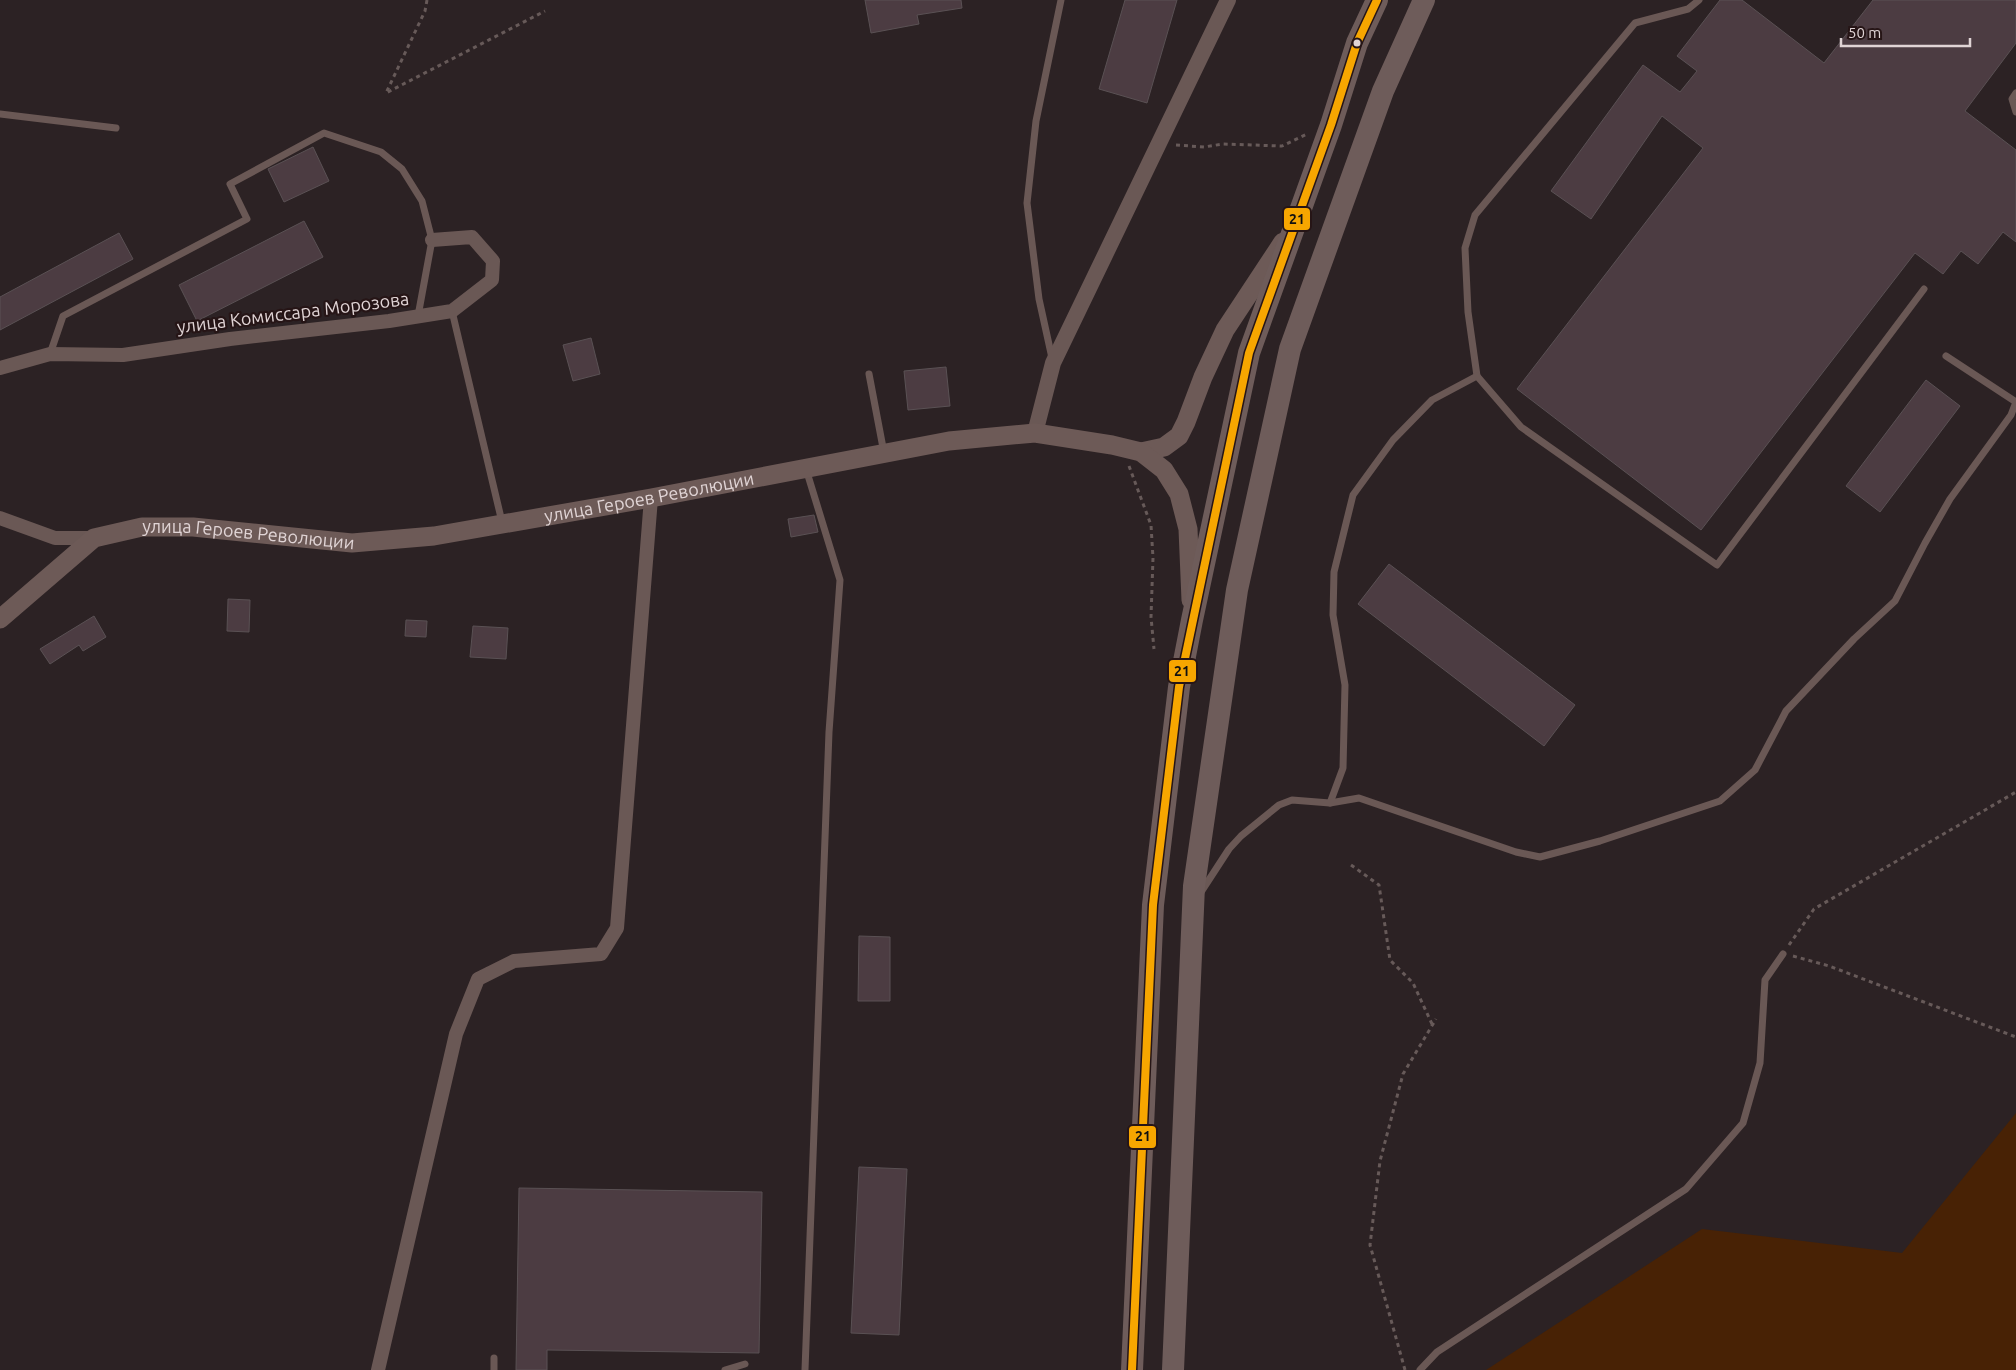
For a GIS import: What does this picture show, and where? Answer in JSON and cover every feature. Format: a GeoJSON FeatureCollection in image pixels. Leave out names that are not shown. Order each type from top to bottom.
{"type":"FeatureCollection","features":[{"type":"Feature","properties":{"kind":"highway"},"geometry":{"type":"LineString","coordinates":[[1132,1370],[1154,905],[1179,687],[1249,354],[1331,125],[1357,43],[1377,0]]}},
{"type":"Feature","properties":{"kind":"highway"},"geometry":{"type":"LineString","coordinates":[[1173,1370],[1194,886],[1237,590],[1290,349],[1383,90],[1424,0]]}},
{"type":"Feature","properties":{"kind":"main road"},"geometry":{"type":"LineString","coordinates":[[1140,452],[1164,446],[1179,436],[1225,330],[1296,222]]}},
{"type":"Feature","properties":{"kind":"main road","name":"улица Героев Революции"},"geometry":{"type":"LineString","coordinates":[[0,619],[94,538],[142,528],[193,527],[352,543],[434,536],[651,498],[949,441],[1035,433],[1122,447],[1140,452],[1164,470],[1179,494],[1188,529],[1192,620]]}},
{"type":"Feature","properties":{"kind":"street"},"geometry":{"type":"LineString","coordinates":[[1035,433],[1053,363],[1228,0]]}},
{"type":"Feature","properties":{"kind":"street","name":"улица Комиссара Морозова"},"geometry":{"type":"LineString","coordinates":[[0,368],[50,354],[122,355],[230,339],[452,311],[492,280],[493,261],[472,237],[432,240]]}},
{"type":"Feature","properties":{"kind":"street"},"geometry":{"type":"LineString","coordinates":[[378,1370],[456,1034],[478,979],[514,961],[601,954],[617,928],[651,498]]}},
{"type":"Feature","properties":{"kind":"street"},"geometry":{"type":"LineString","coordinates":[[0,518],[55,538],[94,538]]}},
{"type":"Feature","properties":{"kind":"lane"},"geometry":{"type":"LineString","coordinates":[[1053,363],[1039,299],[1027,203],[1036,121],[1061,0]]}},
{"type":"Feature","properties":{"kind":"lane"},"geometry":{"type":"LineString","coordinates":[[1699,0],[1688,9],[1635,22],[1475,215],[1465,248],[1468,312],[1477,376],[1521,426],[1717,565],[1924,289]]}},
{"type":"Feature","properties":{"kind":"lane"},"geometry":{"type":"LineString","coordinates":[[2016,92],[2012,99],[2016,112]]}},
{"type":"Feature","properties":{"kind":"lane"},"geometry":{"type":"LineString","coordinates":[[0,114],[116,128]]}},
{"type":"Feature","properties":{"kind":"lane"},"geometry":{"type":"LineString","coordinates":[[50,354],[63,316],[247,219],[230,184],[324,133],[381,152],[402,169],[422,201],[432,240],[418,316]]}},
{"type":"Feature","properties":{"kind":"lane"},"geometry":{"type":"LineString","coordinates":[[452,311],[502,524]]}},
{"type":"Feature","properties":{"kind":"lane"},"geometry":{"type":"LineString","coordinates":[[1193,904],[1229,849],[1257,822],[1279,805],[1292,800],[1330,803],[1359,798],[1516,852],[1540,857],[1600,841],[1720,801],[1755,770],[1786,711],[1854,639],[1895,601],[1924,543],[1950,499],[2011,415],[2016,402],[1946,356]]}},
{"type":"Feature","properties":{"kind":"lane"},"geometry":{"type":"LineString","coordinates":[[868,374],[884,454]]}},
{"type":"Feature","properties":{"kind":"lane"},"geometry":{"type":"LineString","coordinates":[[1330,803],[1342,768],[1345,686],[1333,615],[1334,572],[1353,495],[1393,440],[1432,400],[1477,376]]}},
{"type":"Feature","properties":{"kind":"lane"},"geometry":{"type":"LineString","coordinates":[[805,1370],[829,732],[840,580],[806,468]]}},
{"type":"Feature","properties":{"kind":"lane"},"geometry":{"type":"LineString","coordinates":[[1420,1370],[1437,1352],[1686,1189],[1743,1123],[1760,1063],[1765,980],[1783,954]]}},
{"type":"Feature","properties":{"kind":"lane"},"geometry":{"type":"LineString","coordinates":[[494,1358],[494,1370]]}},
{"type":"Feature","properties":{"kind":"lane"},"geometry":{"type":"LineString","coordinates":[[725,1370],[745,1364]]}},
{"type":"Feature","properties":{"kind":"path"},"geometry":{"type":"LineString","coordinates":[[427,0],[425,11],[386,93],[545,11]]}},
{"type":"Feature","properties":{"kind":"path"},"geometry":{"type":"LineString","coordinates":[[1160,144],[1204,147],[1223,144],[1282,146],[1310,132]]}},
{"type":"Feature","properties":{"kind":"path"},"geometry":{"type":"LineString","coordinates":[[1122,447],[1151,525],[1153,558],[1151,617],[1154,649]]}},
{"type":"Feature","properties":{"kind":"path"},"geometry":{"type":"LineString","coordinates":[[2016,792],[1814,910],[1783,954],[1829,966],[2016,1037]]}},
{"type":"Feature","properties":{"kind":"path"},"geometry":{"type":"LineString","coordinates":[[1351,865],[1379,885],[1390,960],[1413,982],[1432,1025]]}},
{"type":"Feature","properties":{"kind":"path"},"geometry":{"type":"LineString","coordinates":[[1405,1370],[1370,1244],[1380,1161],[1403,1074],[1436,1018]]}},
{"type":"Feature","properties":{"kind":"shaded area"},"geometry":{"type":"Polygon","coordinates":[[[2016,1113],[2016,1370],[1486,1370],[1702,1229],[1902,1253],[2016,1113]]]}},
{"type":"Feature","properties":{"kind":"building"},"geometry":{"type":"Polygon","coordinates":[[[865,0],[961,0],[962,8],[917,15],[919,24],[871,33],[865,0]]]}},
{"type":"Feature","properties":{"kind":"building"},"geometry":{"type":"Polygon","coordinates":[[[1125,0],[1177,0],[1147,103],[1099,89],[1125,0]]]}},
{"type":"Feature","properties":{"kind":"building"},"geometry":{"type":"Polygon","coordinates":[[[1720,0],[1742,0],[1824,63],[1873,0],[2016,0],[2016,43],[1965,111],[2016,150],[2016,242],[2003,232],[1978,264],[1961,251],[1943,274],[1915,253],[1701,530],[1517,389],[1703,148],[1662,116],[1591,219],[1551,191],[1643,65],[1680,92],[1697,71],[1677,56],[1720,0]]]}},
{"type":"Feature","properties":{"kind":"building"},"geometry":{"type":"Polygon","coordinates":[[[313,147],[329,181],[284,202],[268,169],[313,147]]]}},
{"type":"Feature","properties":{"kind":"building"},"geometry":{"type":"Polygon","coordinates":[[[304,221],[323,257],[197,321],[179,285],[304,221]]]}},
{"type":"Feature","properties":{"kind":"building"},"geometry":{"type":"Polygon","coordinates":[[[119,233],[133,259],[0,330],[0,297],[119,233]]]}},
{"type":"Feature","properties":{"kind":"building"},"geometry":{"type":"Polygon","coordinates":[[[591,338],[600,374],[573,381],[563,345],[591,338]]]}},
{"type":"Feature","properties":{"kind":"building"},"geometry":{"type":"Polygon","coordinates":[[[946,367],[950,406],[908,410],[904,371],[946,367]]]}},
{"type":"Feature","properties":{"kind":"building"},"geometry":{"type":"Polygon","coordinates":[[[1926,380],[1960,406],[1880,512],[1846,486],[1926,380]]]}},
{"type":"Feature","properties":{"kind":"building"},"geometry":{"type":"Polygon","coordinates":[[[814,515],[818,532],[791,537],[788,519],[814,515]]]}},
{"type":"Feature","properties":{"kind":"building"},"geometry":{"type":"Polygon","coordinates":[[[1389,564],[1575,705],[1544,746],[1358,604],[1389,564]]]}},
{"type":"Feature","properties":{"kind":"building"},"geometry":{"type":"Polygon","coordinates":[[[228,599],[250,600],[249,632],[227,631],[228,599]]]}},
{"type":"Feature","properties":{"kind":"building"},"geometry":{"type":"Polygon","coordinates":[[[94,616],[106,637],[83,651],[79,645],[50,664],[40,649],[94,616]]]}},
{"type":"Feature","properties":{"kind":"building"},"geometry":{"type":"Polygon","coordinates":[[[406,620],[427,621],[426,637],[405,636],[406,620]]]}},
{"type":"Feature","properties":{"kind":"building"},"geometry":{"type":"Polygon","coordinates":[[[473,626],[508,628],[506,659],[470,657],[473,626]]]}},
{"type":"Feature","properties":{"kind":"building"},"geometry":{"type":"Polygon","coordinates":[[[859,936],[890,937],[890,1001],[858,1001],[859,936]]]}},
{"type":"Feature","properties":{"kind":"building"},"geometry":{"type":"Polygon","coordinates":[[[859,1167],[907,1169],[899,1335],[851,1333],[859,1167]]]}},
{"type":"Feature","properties":{"kind":"building"},"geometry":{"type":"Polygon","coordinates":[[[519,1188],[762,1192],[759,1353],[547,1350],[547,1370],[516,1370],[519,1188]]]}},
{"type":"Feature","properties":{"kind":"transit line","name":"21"},"geometry":{"type":"LineString","coordinates":[[1132,1370],[1153,905],[1179,687],[1249,353],[1331,125],[1357,43],[1377,0]]}}]}
